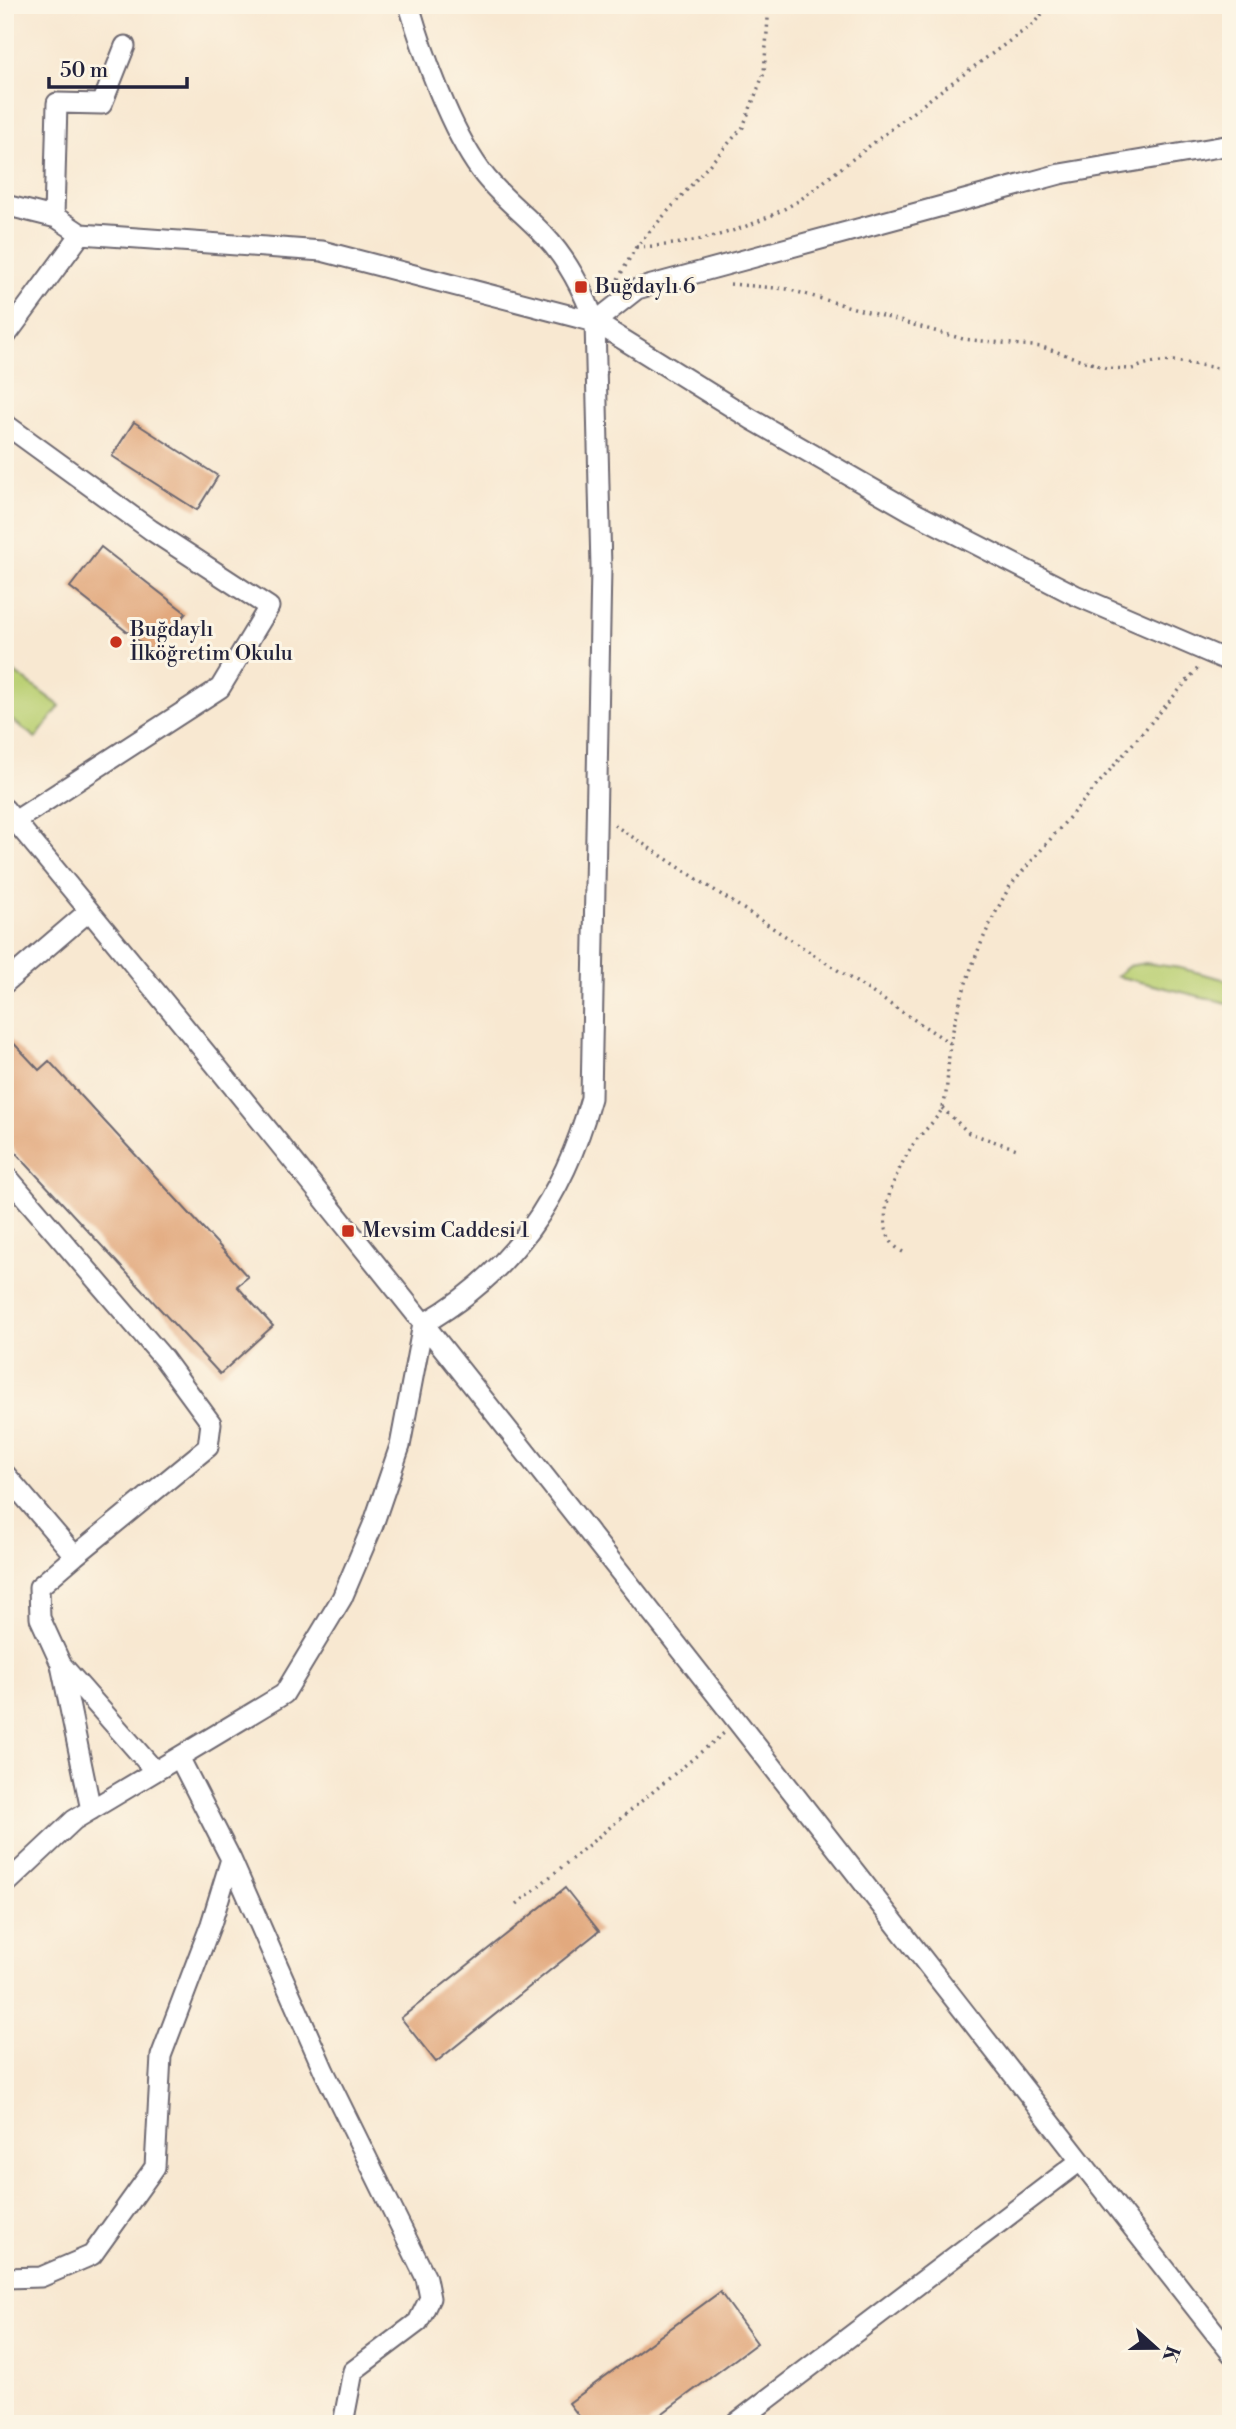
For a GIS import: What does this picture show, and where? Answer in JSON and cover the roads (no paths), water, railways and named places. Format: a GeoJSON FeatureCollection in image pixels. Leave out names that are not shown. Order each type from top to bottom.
{"type":"FeatureCollection","features":[{"type":"Feature","properties":{"kind":"street"},"geometry":{"type":"LineString","coordinates":[[5,1885],[74,1819],[284,1694],[324,1631],[358,1564],[387,1486],[410,1406],[423,1324],[468,1296],[525,1240],[554,1195],[592,1098],[601,568],[595,322],[581,287],[559,253],[495,189],[468,151],[430,65],[408,5]]}},
{"type":"Feature","properties":{"kind":"street"},"geometry":{"type":"LineString","coordinates":[[54,218],[57,103],[102,104],[125,46]]}},
{"type":"Feature","properties":{"kind":"street"},"geometry":{"type":"LineString","coordinates":[[595,322],[637,289],[1060,174],[1231,145]]}},
{"type":"Feature","properties":{"kind":"street"},"geometry":{"type":"LineString","coordinates":[[5,205],[54,218],[80,234],[323,251],[595,322],[751,419],[922,517],[1075,595],[1231,662]]}},
{"type":"Feature","properties":{"kind":"street"},"geometry":{"type":"LineString","coordinates":[[5,337],[80,234]]}},
{"type":"Feature","properties":{"kind":"street"},"geometry":{"type":"LineString","coordinates":[[5,424],[151,530],[269,607],[220,688],[10,815],[423,1324],[1231,2353]]}},
{"type":"Feature","properties":{"kind":"street"},"geometry":{"type":"LineString","coordinates":[[5,983],[89,911]]}},
{"type":"Feature","properties":{"kind":"street"},"geometry":{"type":"LineString","coordinates":[[5,1174],[164,1359],[211,1423],[208,1447],[39,1587],[40,1618],[61,1664],[91,1810]]}},
{"type":"Feature","properties":{"kind":"street"},"geometry":{"type":"LineString","coordinates":[[5,1474],[75,1556]]}},
{"type":"Feature","properties":{"kind":"street"},"geometry":{"type":"LineString","coordinates":[[61,1664],[155,1771]]}},
{"type":"Feature","properties":{"kind":"street"},"geometry":{"type":"LineString","coordinates":[[179,1757],[231,1859],[324,2071],[426,2278],[430,2298],[418,2322],[354,2371],[348,2419]]}},
{"type":"Feature","properties":{"kind":"street"},"geometry":{"type":"LineString","coordinates":[[5,2278],[41,2277],[92,2255],[155,2168],[161,2056],[211,1924],[231,1859]]}},
{"type":"Feature","properties":{"kind":"street"},"geometry":{"type":"LineString","coordinates":[[734,2424],[1080,2161]]}},
{"type":"Feature","properties":{"kind":"place","name":"Buğdaylı 6"},"geometry":{"type":"Point","coordinates":[581,287]}},
{"type":"Feature","properties":{"kind":"place","name":"Buğdaylı İlköğretim Okulu"},"geometry":{"type":"Point","coordinates":[116,642]}},
{"type":"Feature","properties":{"kind":"place","name":"Mevsim Caddesi 1"},"geometry":{"type":"Point","coordinates":[348,1231]}}]}
